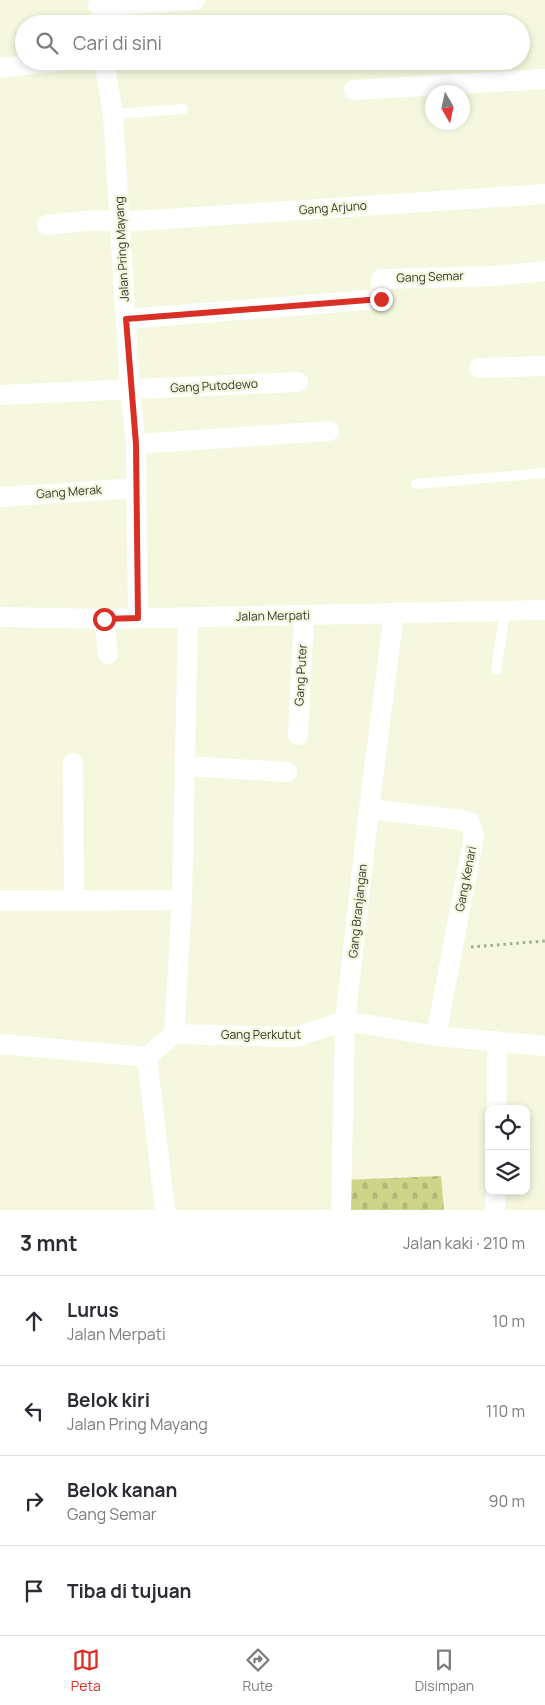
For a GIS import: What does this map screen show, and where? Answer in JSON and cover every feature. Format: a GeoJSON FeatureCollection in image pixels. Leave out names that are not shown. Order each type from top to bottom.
{"type":"FeatureCollection","features":[{"type":"Feature","properties":{"kind":"street"},"geometry":{"type":"LineString","coordinates":[[99,10],[195,0]]}},
{"type":"Feature","properties":{"kind":"street"},"geometry":{"type":"LineString","coordinates":[[0,68],[15,66]]}},
{"type":"Feature","properties":{"kind":"street","name":"Jalan Pring Mayang"},"geometry":{"type":"LineString","coordinates":[[106,70],[113,114],[130,390],[136,444],[138,618]]}},
{"type":"Feature","properties":{"kind":"street"},"geometry":{"type":"LineString","coordinates":[[354,90],[545,79]]}},
{"type":"Feature","properties":{"kind":"street","name":"Gang Arjuno"},"geometry":{"type":"LineString","coordinates":[[47,225],[96,220],[120,222],[545,194]]}},
{"type":"Feature","properties":{"kind":"street","name":"Gang Semar"},"geometry":{"type":"LineString","coordinates":[[126,319],[381,299],[382,279],[494,276],[545,270]]}},
{"type":"Feature","properties":{"kind":"street"},"geometry":{"type":"LineString","coordinates":[[479,368],[545,366]]}},
{"type":"Feature","properties":{"kind":"street","name":"Gang Putodewo"},"geometry":{"type":"LineString","coordinates":[[0,395],[298,382]]}},
{"type":"Feature","properties":{"kind":"street"},"geometry":{"type":"LineString","coordinates":[[136,444],[329,431]]}},
{"type":"Feature","properties":{"kind":"street","name":"Gang Merak"},"geometry":{"type":"LineString","coordinates":[[0,497],[137,488]]}},
{"type":"Feature","properties":{"kind":"street","name":"Jalan Merpati"},"geometry":{"type":"LineString","coordinates":[[0,617],[188,618],[545,610]]}},
{"type":"Feature","properties":{"kind":"street","name":"Gang Branjangan"},"geometry":{"type":"LineString","coordinates":[[341,1210],[345,1021],[394,613]]}},
{"type":"Feature","properties":{"kind":"street","name":"Gang Puter"},"geometry":{"type":"LineString","coordinates":[[298,735],[304,616]]}},
{"type":"Feature","properties":{"kind":"street"},"geometry":{"type":"LineString","coordinates":[[0,1044],[147,1057],[174,1034],[182,900],[188,618]]}},
{"type":"Feature","properties":{"kind":"street"},"geometry":{"type":"LineString","coordinates":[[104,619],[108,654]]}},
{"type":"Feature","properties":{"kind":"street"},"geometry":{"type":"LineString","coordinates":[[73,762],[74,902]]}},
{"type":"Feature","properties":{"kind":"street"},"geometry":{"type":"LineString","coordinates":[[185,766],[287,772]]}},
{"type":"Feature","properties":{"kind":"street","name":"Gang Kenari"},"geometry":{"type":"LineString","coordinates":[[369,809],[470,822],[474,836],[436,1036]]}},
{"type":"Feature","properties":{"kind":"street"},"geometry":{"type":"LineString","coordinates":[[0,901],[182,900]]}},
{"type":"Feature","properties":{"kind":"street"},"geometry":{"type":"LineString","coordinates":[[345,1021],[436,1036],[545,1046]]}},
{"type":"Feature","properties":{"kind":"street","name":"Gang Perkutut"},"geometry":{"type":"LineString","coordinates":[[174,1034],[295,1037],[345,1021]]}},
{"type":"Feature","properties":{"kind":"street"},"geometry":{"type":"LineString","coordinates":[[497,1041],[497,1105]]}},
{"type":"Feature","properties":{"kind":"street"},"geometry":{"type":"LineString","coordinates":[[147,1057],[165,1210]]}},
{"type":"Feature","properties":{"kind":"street"},"geometry":{"type":"LineString","coordinates":[[495,1210],[496,1195]]}},
{"type":"Feature","properties":{"kind":"lane"},"geometry":{"type":"LineString","coordinates":[[113,114],[183,108]]}},
{"type":"Feature","properties":{"kind":"lane"},"geometry":{"type":"LineString","coordinates":[[416,484],[545,474]]}},
{"type":"Feature","properties":{"kind":"lane"},"geometry":{"type":"LineString","coordinates":[[496,670],[505,611]]}},
{"type":"Feature","properties":{"kind":"path"},"geometry":{"type":"LineString","coordinates":[[452,948],[545,941]]}},
{"type":"Feature","properties":{"kind":"green space"},"geometry":{"type":"Polygon","coordinates":[[[441,1176],[444,1210],[343,1210],[343,1180],[441,1176]]]}},
{"type":"Feature","properties":{"kind":"route"},"geometry":{"type":"LineString","coordinates":[[104,619],[138,618],[136,444],[130,390],[126,319],[381,299]]}}]}
